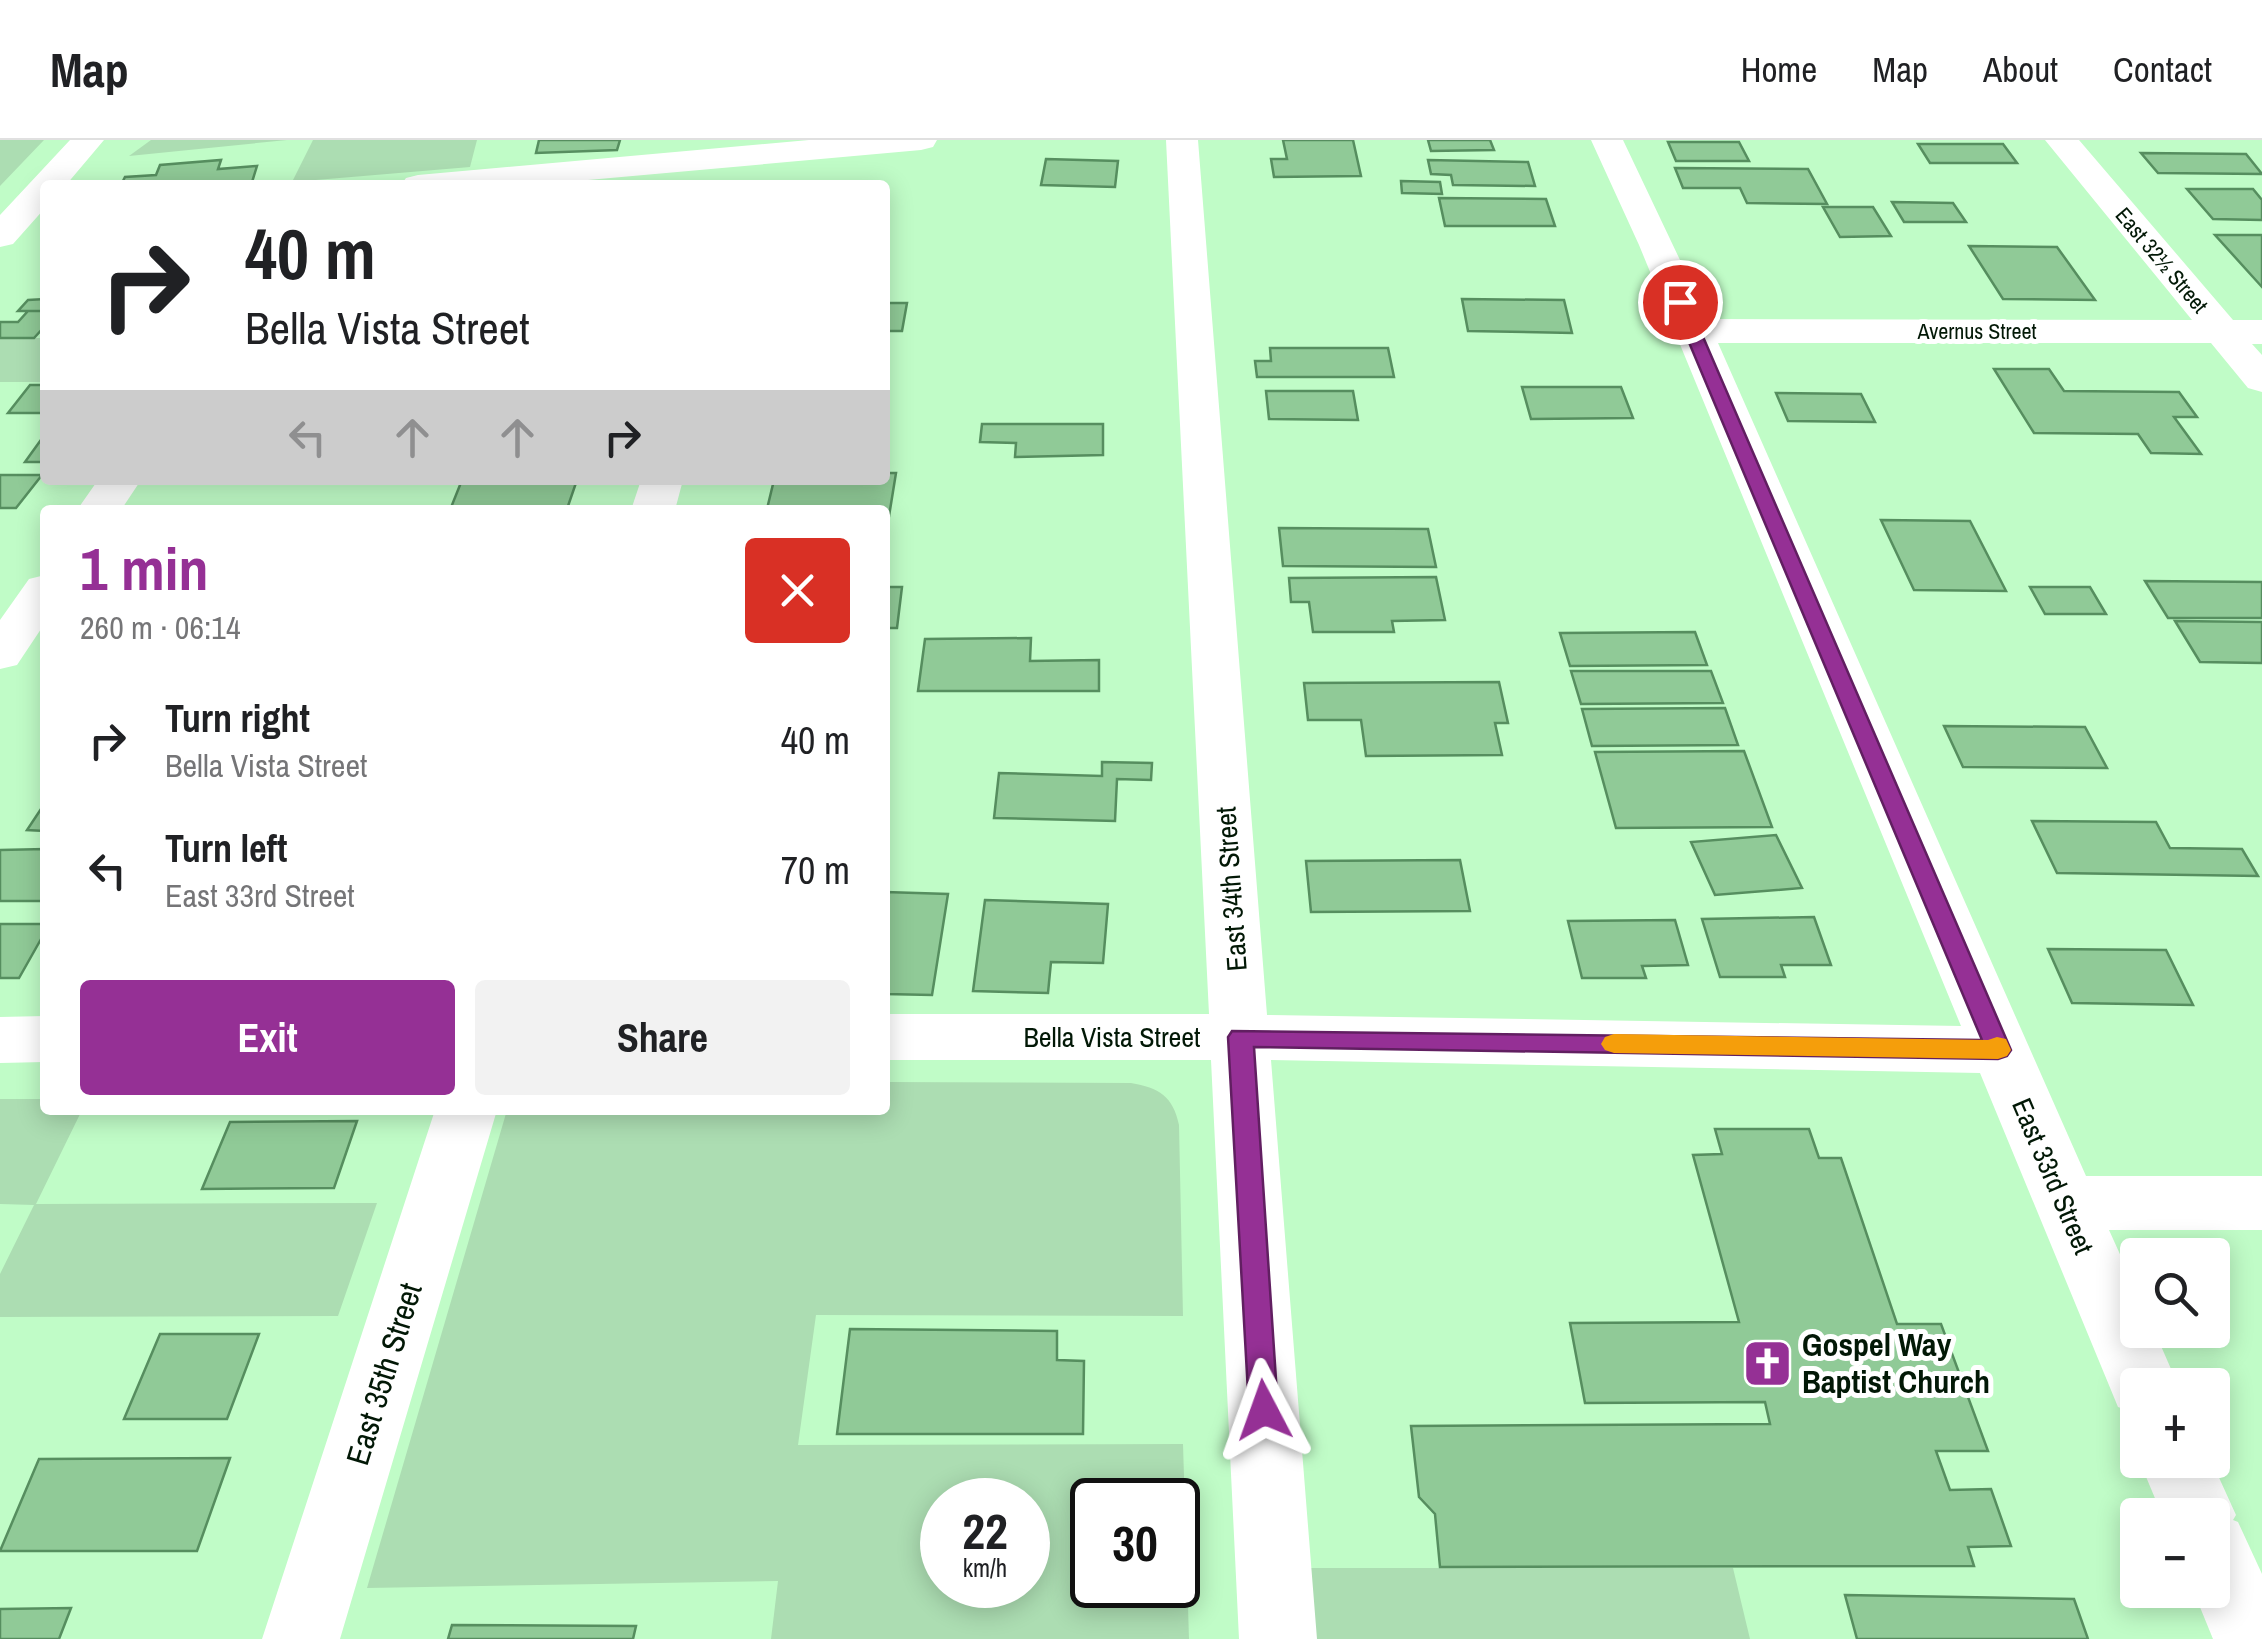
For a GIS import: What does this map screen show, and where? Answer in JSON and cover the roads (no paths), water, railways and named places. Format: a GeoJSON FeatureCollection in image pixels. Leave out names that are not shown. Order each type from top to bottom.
{"type":"FeatureCollection","features":[{"type":"Feature","properties":{"kind":"street"},"geometry":{"type":"LineString","coordinates":[[51,180],[88,140]]}},
{"type":"Feature","properties":{"kind":"street"},"geometry":{"type":"LineString","coordinates":[[525,180],[759,169],[921,140]]}},
{"type":"Feature","properties":{"kind":"street","name":"East 34th Street"},"geometry":{"type":"LineString","coordinates":[[1182,140],[1278,1639]]}},
{"type":"Feature","properties":{"kind":"street","name":"East 33rd Street"},"geometry":{"type":"LineString","coordinates":[[1607,140],[1657,245],[2135,1368]]}},
{"type":"Feature","properties":{"kind":"street","name":"East 32½ Street"},"geometry":{"type":"LineString","coordinates":[[2061,140],[2262,380]]}},
{"type":"Feature","properties":{"kind":"street"},"geometry":{"type":"LineString","coordinates":[[21,223],[40,195]]}},
{"type":"Feature","properties":{"kind":"street","name":"Avernus Street"},"geometry":{"type":"LineString","coordinates":[[1691,331],[2262,332]]}},
{"type":"Feature","properties":{"kind":"street"},"geometry":{"type":"LineString","coordinates":[[0,654],[40,596]]}},
{"type":"Feature","properties":{"kind":"street","name":"Bella Vista Street"},"geometry":{"type":"LineString","coordinates":[[890,1036],[1241,1037],[1998,1050]]}},
{"type":"Feature","properties":{"kind":"street"},"geometry":{"type":"LineString","coordinates":[[0,1040],[40,1039]]}},
{"type":"Feature","properties":{"kind":"street","name":"East 35th Street"},"geometry":{"type":"LineString","coordinates":[[301,1639],[464,1115]]}},
{"type":"Feature","properties":{"kind":"street"},"geometry":{"type":"LineString","coordinates":[[2066,1203],[2262,1203]]}},
{"type":"Feature","properties":{"kind":"street"},"geometry":{"type":"LineString","coordinates":[[2230,1588],[2252,1639]]}},
{"type":"Feature","properties":{"kind":"place","name":"Gospel Way Baptist Church"},"geometry":{"type":"Point","coordinates":[1767,1363]}}]}
